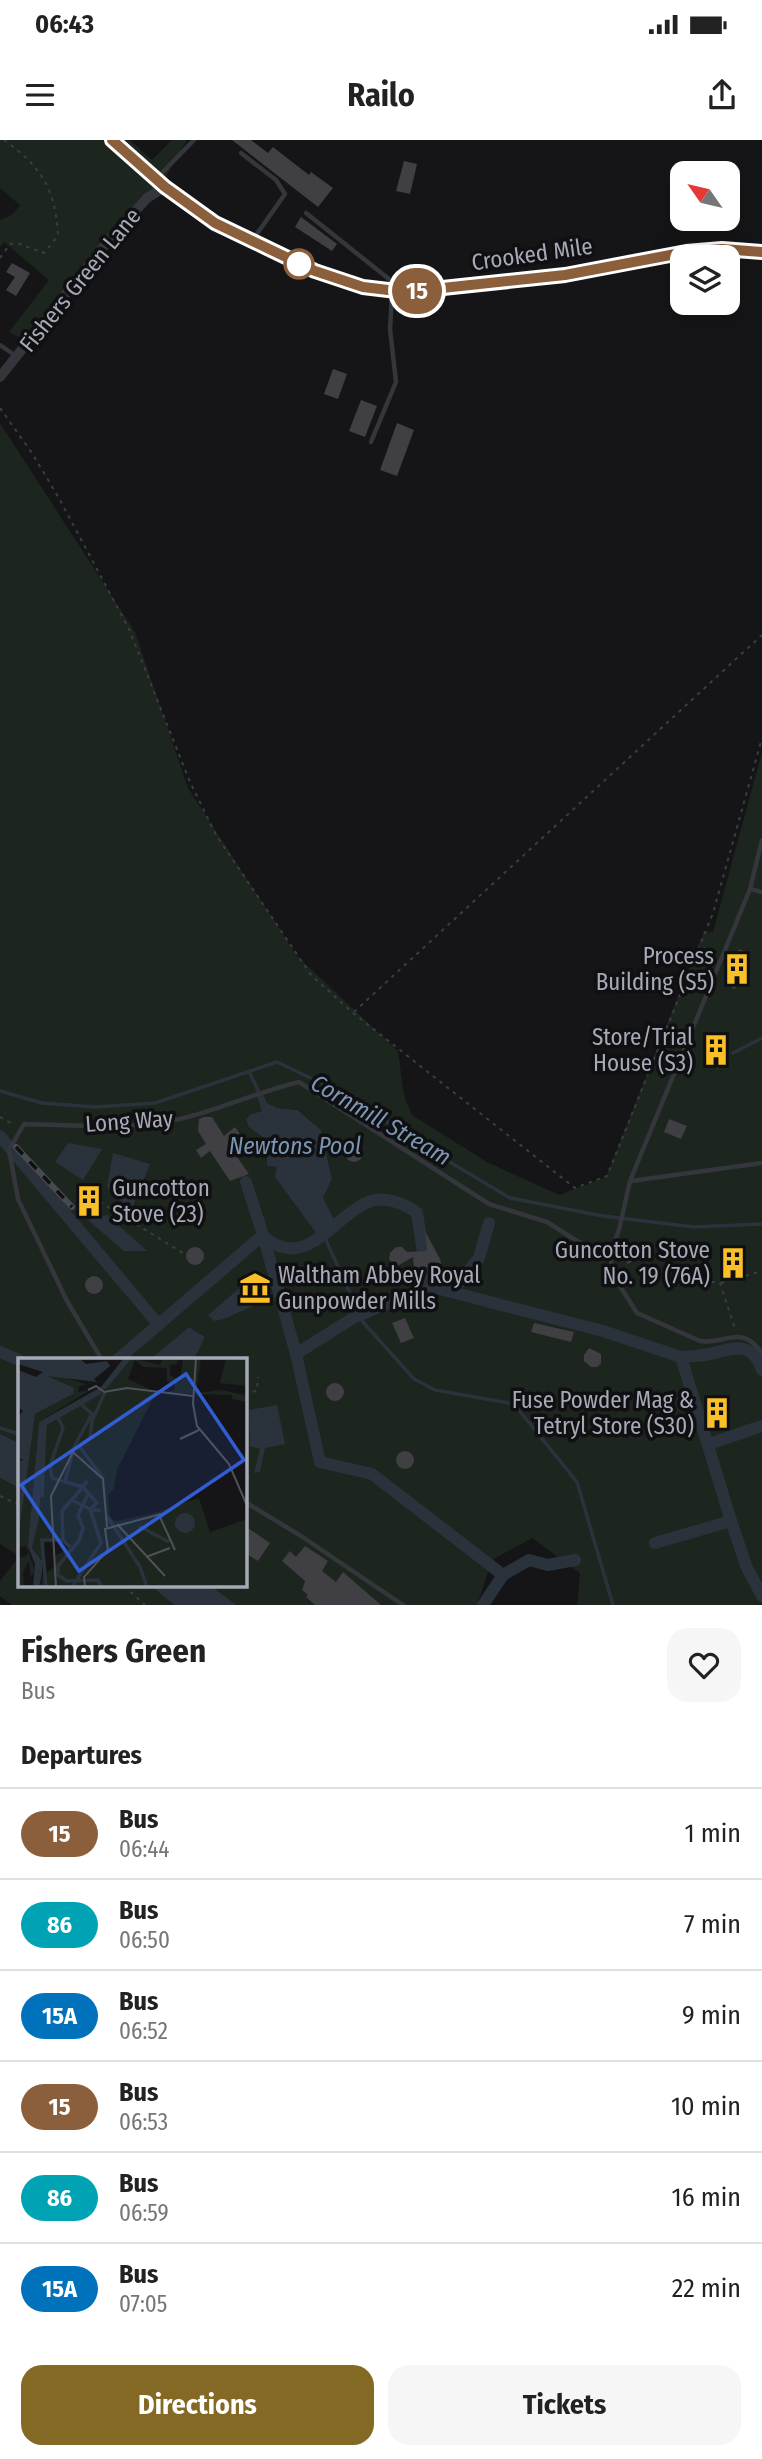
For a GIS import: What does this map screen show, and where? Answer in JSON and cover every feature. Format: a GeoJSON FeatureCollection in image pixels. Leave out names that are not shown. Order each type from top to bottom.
{"type":"FeatureCollection","features":[{"type":"Feature","properties":{"kind":"main road","name":"Crooked Mile"},"geometry":{"type":"LineString","coordinates":[[112,140],[161,183],[215,223],[342,281],[363,287],[399,291],[565,275],[686,252],[722,249],[762,252]]}},
{"type":"Feature","properties":{"kind":"street","name":"Fishers Green Lane"},"geometry":{"type":"LineString","coordinates":[[0,377],[108,240],[161,183]]}},
{"type":"Feature","properties":{"kind":"lane"},"geometry":{"type":"LineString","coordinates":[[161,183],[194,140]]}},
{"type":"Feature","properties":{"kind":"lane"},"geometry":{"type":"LineString","coordinates":[[241,153],[276,180],[285,194],[252,242]]}},
{"type":"Feature","properties":{"kind":"lane"},"geometry":{"type":"LineString","coordinates":[[306,212],[399,291],[390,329],[396,382],[371,442]]}},
{"type":"Feature","properties":{"kind":"lane"},"geometry":{"type":"LineString","coordinates":[[0,345],[17,357]]}},
{"type":"Feature","properties":{"kind":"lane"},"geometry":{"type":"LineString","coordinates":[[762,840],[750,889],[630,1181],[610,1253],[613,1275],[637,1313],[699,1341],[708,1343],[737,1336],[754,1342],[762,1353]]}},
{"type":"Feature","properties":{"kind":"lane"},"geometry":{"type":"LineString","coordinates":[[750,889],[762,892]]}},
{"type":"Feature","properties":{"kind":"lane","name":"Long Way"},"geometry":{"type":"LineString","coordinates":[[20,1128],[24,1124],[109,1126],[160,1123],[299,1082],[489,1204],[547,1222],[577,1241],[610,1253]]}},
{"type":"Feature","properties":{"kind":"lane"},"geometry":{"type":"LineString","coordinates":[[20,1128],[9,1150],[18,1199],[67,1301],[101,1358]]}},
{"type":"Feature","properties":{"kind":"lane"},"geometry":{"type":"LineString","coordinates":[[630,1181],[762,1163]]}},
{"type":"Feature","properties":{"kind":"lane"},"geometry":{"type":"LineString","coordinates":[[247,1503],[403,1605]]}},
{"type":"Feature","properties":{"kind":"path"},"geometry":{"type":"LineString","coordinates":[[0,258],[10,244],[17,243],[44,253],[58,236],[54,207],[43,176],[30,159],[4,140]]}},
{"type":"Feature","properties":{"kind":"path"},"geometry":{"type":"LineString","coordinates":[[0,408],[32,453],[60,500],[129,629],[190,782],[216,835],[311,975],[353,1013],[575,1188],[607,1176],[713,912],[762,738]]}},
{"type":"Feature","properties":{"kind":"path"},"geometry":{"type":"LineString","coordinates":[[353,1013],[762,635]]}},
{"type":"Feature","properties":{"kind":"path"},"geometry":{"type":"LineString","coordinates":[[0,1117],[20,1128]]}},
{"type":"Feature","properties":{"kind":"path"},"geometry":{"type":"LineString","coordinates":[[100,1202],[183,1253]]}},
{"type":"Feature","properties":{"kind":"path"},"geometry":{"type":"LineString","coordinates":[[686,1278],[720,1283],[762,1271]]}},
{"type":"Feature","properties":{"kind":"path"},"geometry":{"type":"LineString","coordinates":[[720,1283],[737,1336]]}},
{"type":"Feature","properties":{"kind":"path"},"geometry":{"type":"LineString","coordinates":[[247,1395],[257,1390],[258,1377]]}},
{"type":"Feature","properties":{"kind":"path"},"geometry":{"type":"LineString","coordinates":[[0,1496],[18,1505]]}},
{"type":"Feature","properties":{"kind":"path"},"geometry":{"type":"LineString","coordinates":[[126,1588],[145,1605]]}},
{"type":"Feature","properties":{"kind":"shaded area"},"geometry":{"type":"Polygon","coordinates":[[[0,140],[130,140],[152,160],[172,140],[187,140],[156,194],[136,207],[32,344],[9,332],[49,280],[4,242],[0,247],[0,220],[12,215],[20,205],[0,188],[0,140]]]}},
{"type":"Feature","properties":{"kind":"shaded area"},"geometry":{"type":"Polygon","coordinates":[[[0,423],[135,632],[188,788],[297,956],[398,1051],[404,1095],[412,1115],[487,1162],[559,1195],[606,1177],[704,931],[713,932],[762,752],[762,1605],[577,1605],[580,1573],[532,1538],[492,1560],[477,1605],[237,1605],[214,1588],[247,1588],[247,1358],[195,1358],[205,1337],[189,1327],[151,1358],[18,1358],[18,1443],[0,1434],[0,423]],[[267,1103],[263,1111],[251,1114],[267,1140],[268,1166],[277,1167],[323,1198],[332,1179],[321,1130],[299,1110],[277,1108],[267,1103]]]}},
{"type":"Feature","properties":{"kind":"shaded area"},"geometry":{"type":"Polygon","coordinates":[[[0,1478],[18,1487],[18,1555],[0,1544],[0,1478]]]}},
{"type":"Feature","properties":{"kind":"shaded area"},"geometry":{"type":"Polygon","coordinates":[[[18,1558],[18,1588],[153,1588],[174,1605],[12,1605],[0,1596],[0,1581],[18,1558]]]}},
{"type":"Feature","properties":{"kind":"water","name":"Newtons Pool"},"geometry":{"type":"Polygon","coordinates":[[[263,1094],[267,1103],[277,1108],[298,1110],[321,1130],[332,1179],[323,1198],[336,1223],[317,1234],[275,1177],[277,1167],[267,1166],[267,1140],[249,1127],[246,1119],[251,1114],[262,1111],[257,1096],[263,1094]]]}},
{"type":"Feature","properties":{"kind":"water"},"geometry":{"type":"Polygon","coordinates":[[[68,1143],[102,1149],[83,1180],[55,1162],[68,1143]]]}},
{"type":"Feature","properties":{"kind":"water"},"geometry":{"type":"Polygon","coordinates":[[[113,1153],[150,1164],[131,1211],[107,1187],[113,1153]]]}},
{"type":"Feature","properties":{"kind":"water"},"geometry":{"type":"Polygon","coordinates":[[[107,1215],[147,1251],[124,1251],[88,1220],[107,1215]]]}},
{"type":"Feature","properties":{"kind":"water"},"geometry":{"type":"Polygon","coordinates":[[[249,1280],[257,1304],[224,1319],[214,1321],[208,1315],[249,1280]]]}},
{"type":"Feature","properties":{"kind":"water"},"geometry":{"type":"Polygon","coordinates":[[[189,1327],[205,1337],[195,1358],[151,1358],[189,1327]]]}},
{"type":"Feature","properties":{"kind":"water"},"geometry":{"type":"Polygon","coordinates":[[[277,1405],[285,1444],[265,1448],[260,1472],[254,1473],[260,1449],[250,1446],[249,1410],[277,1405]]]}},
{"type":"Feature","properties":{"kind":"water"},"geometry":{"type":"Polygon","coordinates":[[[0,1434],[18,1443],[18,1487],[0,1478],[0,1434]]]}},
{"type":"Feature","properties":{"kind":"water"},"geometry":{"type":"Polygon","coordinates":[[[153,1588],[214,1588],[237,1605],[174,1605],[153,1588]]]}},
{"type":"Feature","properties":{"kind":"building"},"geometry":{"type":"Polygon","coordinates":[[[232,140],[251,140],[268,153],[273,147],[309,175],[311,172],[333,188],[318,207],[232,140]]]}},
{"type":"Feature","properties":{"kind":"building"},"geometry":{"type":"Polygon","coordinates":[[[404,161],[417,164],[410,194],[396,191],[404,161]]]}},
{"type":"Feature","properties":{"kind":"building"},"geometry":{"type":"Polygon","coordinates":[[[301,217],[337,244],[332,251],[295,227],[301,217]]]}},
{"type":"Feature","properties":{"kind":"building"},"geometry":{"type":"Polygon","coordinates":[[[12,263],[30,273],[16,296],[6,290],[15,277],[6,272],[12,263]]]}},
{"type":"Feature","properties":{"kind":"building"},"geometry":{"type":"Polygon","coordinates":[[[333,369],[347,374],[338,399],[324,394],[333,369]]]}},
{"type":"Feature","properties":{"kind":"building"},"geometry":{"type":"Polygon","coordinates":[[[361,400],[377,406],[365,437],[349,431],[361,400]]]}},
{"type":"Feature","properties":{"kind":"building"},"geometry":{"type":"Polygon","coordinates":[[[397,423],[414,430],[397,476],[380,470],[397,423]]]}},
{"type":"Feature","properties":{"kind":"building","name":"Process Building (S5)"},"geometry":{"type":"Polygon","coordinates":[[[739,949],[750,954],[735,989],[724,984],[739,949]]]}},
{"type":"Feature","properties":{"kind":"building","name":"Store/Trial House (S3)"},"geometry":{"type":"Polygon","coordinates":[[[713,1039],[729,1046],[718,1069],[703,1061],[706,1056],[703,1054],[713,1039]]]}},
{"type":"Feature","properties":{"kind":"building"},"geometry":{"type":"Polygon","coordinates":[[[212,1117],[224,1136],[235,1127],[250,1147],[237,1157],[249,1174],[230,1181],[210,1151],[201,1158],[196,1150],[206,1144],[198,1131],[199,1119],[212,1117]]]}},
{"type":"Feature","properties":{"kind":"building"},"geometry":{"type":"Polygon","coordinates":[[[669,1119],[687,1126],[681,1139],[664,1132],[669,1119]]]}},
{"type":"Feature","properties":{"kind":"building"},"geometry":{"type":"Polygon","coordinates":[[[350,1144],[358,1144],[363,1153],[361,1160],[350,1162],[345,1157],[345,1149],[350,1144]]]}},
{"type":"Feature","properties":{"kind":"building","name":"Guncotton Stove (23)"},"geometry":{"type":"Polygon","coordinates":[[[87,1190],[95,1192],[98,1198],[97,1204],[89,1209],[81,1208],[80,1196],[87,1190]]]}},
{"type":"Feature","properties":{"kind":"building"},"geometry":{"type":"Polygon","coordinates":[[[425,1231],[440,1259],[444,1276],[414,1269],[413,1257],[399,1265],[393,1264],[389,1259],[390,1253],[396,1247],[402,1247],[407,1252],[427,1251],[425,1231]]]}},
{"type":"Feature","properties":{"kind":"building"},"geometry":{"type":"Polygon","coordinates":[[[628,1243],[634,1244],[639,1251],[638,1257],[628,1264],[620,1252],[628,1243]]]}},
{"type":"Feature","properties":{"kind":"building"},"geometry":{"type":"Polygon","coordinates":[[[191,1247],[199,1247],[204,1256],[202,1263],[191,1265],[186,1260],[186,1252],[191,1247]]]}},
{"type":"Feature","properties":{"kind":"building","name":"Guncotton Stove No. 19 (76A)"},"geometry":{"type":"Polygon","coordinates":[[[730,1247],[736,1248],[742,1255],[736,1268],[727,1264],[724,1259],[724,1253],[730,1247]]]}},
{"type":"Feature","properties":{"kind":"building"},"geometry":{"type":"Polygon","coordinates":[[[90,1276],[98,1276],[103,1285],[101,1292],[90,1294],[85,1289],[85,1281],[90,1276]]]}},
{"type":"Feature","properties":{"kind":"building"},"geometry":{"type":"Polygon","coordinates":[[[309,1293],[317,1293],[322,1302],[320,1309],[309,1311],[304,1306],[304,1298],[309,1293]]]}},
{"type":"Feature","properties":{"kind":"building"},"geometry":{"type":"Polygon","coordinates":[[[405,1318],[414,1338],[401,1343],[392,1323],[405,1318]]]}},
{"type":"Feature","properties":{"kind":"building"},"geometry":{"type":"Polygon","coordinates":[[[534,1323],[574,1332],[571,1342],[531,1332],[534,1323]]]}},
{"type":"Feature","properties":{"kind":"building"},"geometry":{"type":"Polygon","coordinates":[[[589,1348],[601,1354],[601,1363],[597,1367],[591,1367],[584,1361],[584,1355],[589,1348]]]}},
{"type":"Feature","properties":{"kind":"building"},"geometry":{"type":"Polygon","coordinates":[[[331,1383],[339,1383],[344,1392],[342,1399],[331,1401],[326,1396],[326,1388],[331,1383]]]}},
{"type":"Feature","properties":{"kind":"building","name":"Fuse Powder Mag & Tetryl Store (S30)"},"geometry":{"type":"Polygon","coordinates":[[[723,1396],[730,1424],[712,1429],[708,1412],[716,1398],[723,1396]]]}},
{"type":"Feature","properties":{"kind":"building"},"geometry":{"type":"Polygon","coordinates":[[[401,1451],[409,1451],[414,1460],[412,1467],[401,1469],[396,1464],[396,1456],[401,1451]]]}},
{"type":"Feature","properties":{"kind":"building"},"geometry":{"type":"Polygon","coordinates":[[[247,1527],[270,1543],[258,1561],[247,1554],[247,1527]]]}},
{"type":"Feature","properties":{"kind":"building"},"geometry":{"type":"Polygon","coordinates":[[[305,1546],[328,1561],[322,1571],[336,1582],[343,1572],[381,1605],[315,1605],[302,1590],[305,1581],[282,1561],[290,1551],[296,1557],[305,1546]]]}},
{"type":"Feature","properties":{"kind":"waterway"},"geometry":{"type":"LineString","coordinates":[[733,1053],[762,1038]]}},
{"type":"Feature","properties":{"kind":"waterway","name":"Cornmill Stream"},"geometry":{"type":"LineString","coordinates":[[0,1091],[42,1103],[95,1107],[155,1103],[277,1062],[350,1097],[428,1149],[510,1198],[603,1216],[694,1227],[762,1224]]}},
{"type":"Feature","properties":{"kind":"waterway"},"geometry":{"type":"LineString","coordinates":[[249,1071],[260,1095]]}},
{"type":"Feature","properties":{"kind":"waterway"},"geometry":{"type":"LineString","coordinates":[[0,1136],[158,1324]]}},
{"type":"Feature","properties":{"kind":"waterway"},"geometry":{"type":"LineString","coordinates":[[119,1358],[263,1235],[246,1182]]}},
{"type":"Feature","properties":{"kind":"waterway"},"geometry":{"type":"LineString","coordinates":[[263,1236],[279,1246],[293,1248],[307,1245],[358,1208],[377,1200],[395,1202],[417,1213],[428,1286],[353,1318],[296,1354]]}},
{"type":"Feature","properties":{"kind":"waterway"},"geometry":{"type":"LineString","coordinates":[[489,1223],[479,1258],[460,1282],[428,1286],[603,1331],[681,1357],[731,1521],[747,1568],[762,1596]]}},
{"type":"Feature","properties":{"kind":"waterway"},"geometry":{"type":"LineString","coordinates":[[321,1229],[363,1322],[414,1379],[435,1390],[514,1404],[577,1482],[613,1605]]}},
{"type":"Feature","properties":{"kind":"waterway"},"geometry":{"type":"LineString","coordinates":[[263,1235],[296,1354],[320,1462],[372,1474],[503,1575],[529,1560],[548,1565],[575,1560]]}},
{"type":"Feature","properties":{"kind":"waterway"},"geometry":{"type":"LineString","coordinates":[[681,1357],[741,1349],[753,1354],[762,1370]]}},
{"type":"Feature","properties":{"kind":"waterway"},"geometry":{"type":"LineString","coordinates":[[0,1352],[18,1360]]}},
{"type":"Feature","properties":{"kind":"waterway"},"geometry":{"type":"LineString","coordinates":[[709,1444],[762,1426]]}},
{"type":"Feature","properties":{"kind":"waterway"},"geometry":{"type":"LineString","coordinates":[[0,1428],[18,1434]]}},
{"type":"Feature","properties":{"kind":"waterway"},"geometry":{"type":"LineString","coordinates":[[655,1543],[731,1521]]}},
{"type":"Feature","properties":{"kind":"waterway"},"geometry":{"type":"LineString","coordinates":[[483,1605],[503,1575]]}},
{"type":"Feature","properties":{"kind":"railway"},"geometry":{"type":"LineString","coordinates":[[16,1147],[72,1207]]}},
{"type":"Feature","properties":{"kind":"bus line","name":"15"},"geometry":{"type":"LineString","coordinates":[[112,140],[165,187],[215,223],[315,271],[363,287],[386,291],[405,292],[513,282],[686,252],[722,249],[762,252]]}},
{"type":"Feature","properties":{"kind":"place","name":"Process Building (S5)"},"geometry":{"type":"Point","coordinates":[737,969]}},
{"type":"Feature","properties":{"kind":"place","name":"Store/Trial House (S3)"},"geometry":{"type":"Point","coordinates":[716,1050]}},
{"type":"Feature","properties":{"kind":"place","name":"Guncotton Stove (23)"},"geometry":{"type":"Point","coordinates":[89,1201]}},
{"type":"Feature","properties":{"kind":"place","name":"Guncotton Stove No. 19 (76A)"},"geometry":{"type":"Point","coordinates":[733,1263]}},
{"type":"Feature","properties":{"kind":"place","name":"Waltham Abbey Royal Gunpowder Mills"},"geometry":{"type":"Point","coordinates":[255,1288]}},
{"type":"Feature","properties":{"kind":"place","name":"Fuse Powder Mag & Tetryl Store (S30)"},"geometry":{"type":"Point","coordinates":[717,1413]}}]}
